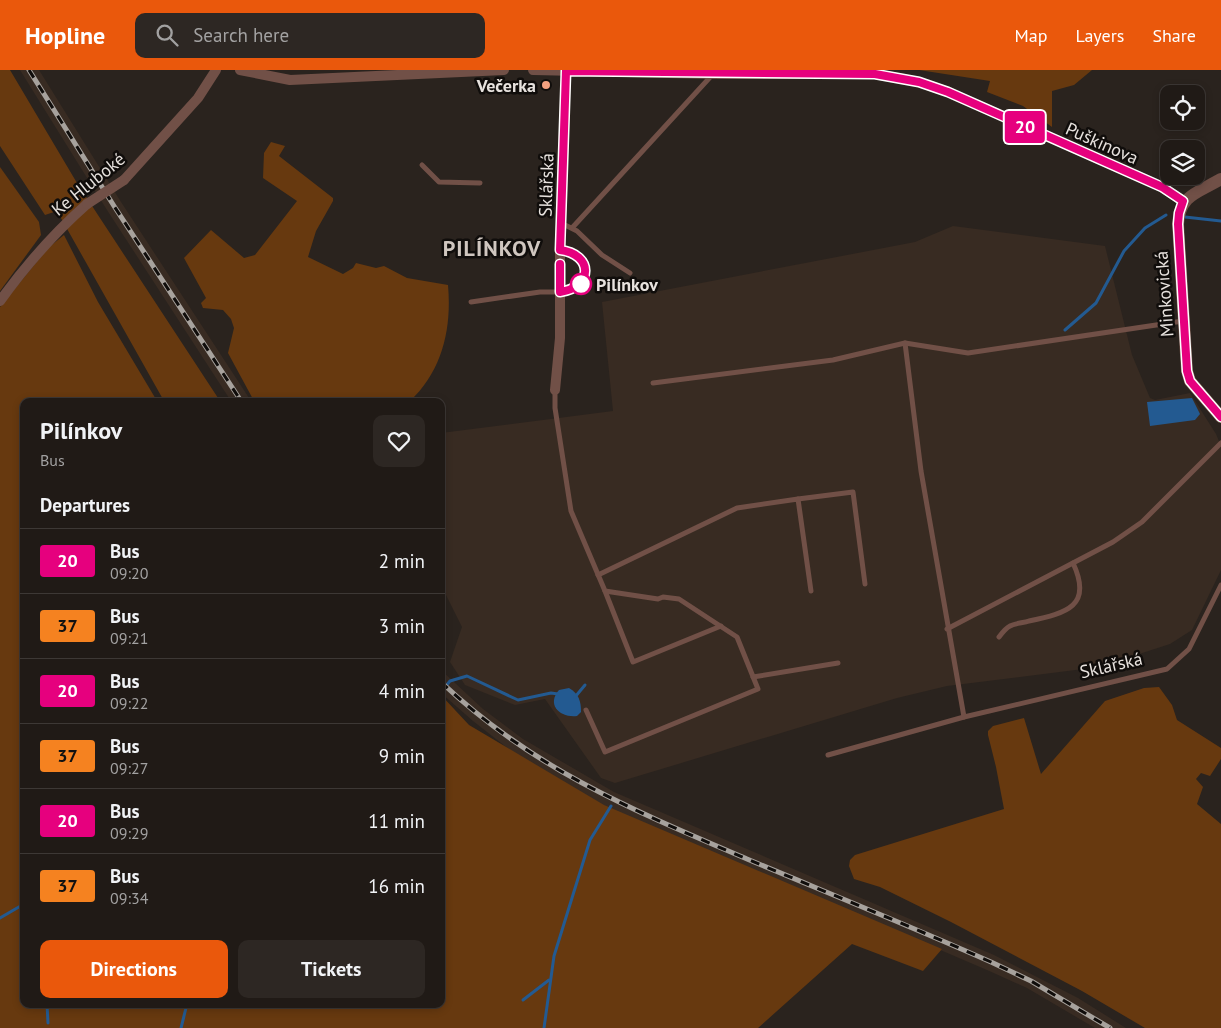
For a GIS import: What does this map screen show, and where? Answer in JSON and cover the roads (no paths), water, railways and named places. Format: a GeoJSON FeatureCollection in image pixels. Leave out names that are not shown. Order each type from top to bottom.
{"type":"FeatureCollection","features":[{"type":"Feature","properties":{"kind":"street","name":"Ke Hluboké"},"geometry":{"type":"LineString","coordinates":[[0,301],[23,269],[53,234],[87,204],[124,180],[198,98],[216,70]]}},
{"type":"Feature","properties":{"kind":"street"},"geometry":{"type":"LineString","coordinates":[[240,70],[290,80],[504,70]]}},
{"type":"Feature","properties":{"kind":"street","name":"Puškinova"},"geometry":{"type":"LineString","coordinates":[[533,70],[714,74],[784,71],[875,74],[919,82],[948,92],[1162,187],[1183,201]]}},
{"type":"Feature","properties":{"kind":"street","name":"Sklářská"},"geometry":{"type":"LineString","coordinates":[[555,390],[560,292],[560,223],[566,71]]}},
{"type":"Feature","properties":{"kind":"street"},"geometry":{"type":"LineString","coordinates":[[1183,201],[1221,179]]}},
{"type":"Feature","properties":{"kind":"street","name":"Minkovická"},"geometry":{"type":"LineString","coordinates":[[1183,201],[1178,224],[1187,371],[1190,381],[1221,417]]}},
{"type":"Feature","properties":{"kind":"lane"},"geometry":{"type":"LineString","coordinates":[[572,228],[714,74]]}},
{"type":"Feature","properties":{"kind":"lane"},"geometry":{"type":"LineString","coordinates":[[422,165],[439,182],[480,182]]}},
{"type":"Feature","properties":{"kind":"lane"},"geometry":{"type":"LineString","coordinates":[[560,223],[572,228],[602,255],[630,273]]}},
{"type":"Feature","properties":{"kind":"lane"},"geometry":{"type":"LineString","coordinates":[[471,302],[540,292],[572,290],[581,284],[585,269],[583,263],[574,254],[560,250]]}},
{"type":"Feature","properties":{"kind":"lane"},"geometry":{"type":"LineString","coordinates":[[653,383],[833,360],[905,343],[968,353],[1184,321]]}},
{"type":"Feature","properties":{"kind":"lane"},"geometry":{"type":"LineString","coordinates":[[905,343],[921,470],[947,629],[964,717]]}},
{"type":"Feature","properties":{"kind":"lane"},"geometry":{"type":"LineString","coordinates":[[555,390],[555,408],[572,511],[633,662],[721,626]]}},
{"type":"Feature","properties":{"kind":"lane"},"geometry":{"type":"LineString","coordinates":[[947,629],[1113,542],[1142,522],[1221,443]]}},
{"type":"Feature","properties":{"kind":"lane"},"geometry":{"type":"LineString","coordinates":[[598,575],[737,508],[853,492],[865,584]]}},
{"type":"Feature","properties":{"kind":"lane"},"geometry":{"type":"LineString","coordinates":[[798,499],[811,591]]}},
{"type":"Feature","properties":{"kind":"lane"},"geometry":{"type":"LineString","coordinates":[[999,637],[1010,626],[1046,618],[1076,603],[1082,591],[1079,576],[1073,563]]}},
{"type":"Feature","properties":{"kind":"lane","name":"Sklářská"},"geometry":{"type":"LineString","coordinates":[[828,755],[964,717],[1167,669],[1189,649],[1221,585]]}},
{"type":"Feature","properties":{"kind":"lane"},"geometry":{"type":"LineString","coordinates":[[586,710],[605,752],[758,689],[737,637],[679,599],[663,597],[658,599],[605,591]]}},
{"type":"Feature","properties":{"kind":"lane"},"geometry":{"type":"LineString","coordinates":[[753,677],[838,664]]}},
{"type":"Feature","properties":{"kind":"water"},"geometry":{"type":"Polygon","coordinates":[[[1192,398],[1200,414],[1195,420],[1150,426],[1147,402],[1192,398]]]}},
{"type":"Feature","properties":{"kind":"water"},"geometry":{"type":"Polygon","coordinates":[[[569,688],[577,695],[580,701],[581,712],[577,716],[560,713],[554,705],[555,696],[559,690],[569,688]]]}},
{"type":"Feature","properties":{"kind":"waterway"},"geometry":{"type":"LineString","coordinates":[[1065,330],[1096,303],[1124,251],[1145,228],[1166,215]]}},
{"type":"Feature","properties":{"kind":"waterway"},"geometry":{"type":"LineString","coordinates":[[1185,217],[1221,221]]}},
{"type":"Feature","properties":{"kind":"waterway"},"geometry":{"type":"LineString","coordinates":[[445,687],[450,681],[467,676],[518,700],[551,693],[558,694]]}},
{"type":"Feature","properties":{"kind":"waterway"},"geometry":{"type":"LineString","coordinates":[[575,697],[585,685]]}},
{"type":"Feature","properties":{"kind":"waterway"},"geometry":{"type":"LineString","coordinates":[[544,1028],[554,956],[590,840],[611,806]]}},
{"type":"Feature","properties":{"kind":"waterway"},"geometry":{"type":"LineString","coordinates":[[0,918],[20,906]]}},
{"type":"Feature","properties":{"kind":"waterway"},"geometry":{"type":"LineString","coordinates":[[523,1000],[549,980]]}},
{"type":"Feature","properties":{"kind":"waterway"},"geometry":{"type":"LineString","coordinates":[[47,1008],[48,1023]]}},
{"type":"Feature","properties":{"kind":"waterway"},"geometry":{"type":"LineString","coordinates":[[181,1028],[186,1008]]}},
{"type":"Feature","properties":{"kind":"railway"},"geometry":{"type":"LineString","coordinates":[[29,70],[114,206],[239,398]]}},
{"type":"Feature","properties":{"kind":"railway"},"geometry":{"type":"LineString","coordinates":[[445,686],[476,713],[511,739],[585,785],[705,841],[991,962],[1031,981],[1110,1028]]}},
{"type":"Feature","properties":{"kind":"place","name":"Večerka"},"geometry":{"type":"Point","coordinates":[546,85]}},
{"type":"Feature","properties":{"kind":"place","name":"Pilínkov"},"geometry":{"type":"Point","coordinates":[581,284]}},
{"type":"Feature","properties":{"kind":"district","name":"PILÍNKOV"},"geometry":{"type":"Point","coordinates":[492,248]}}]}
